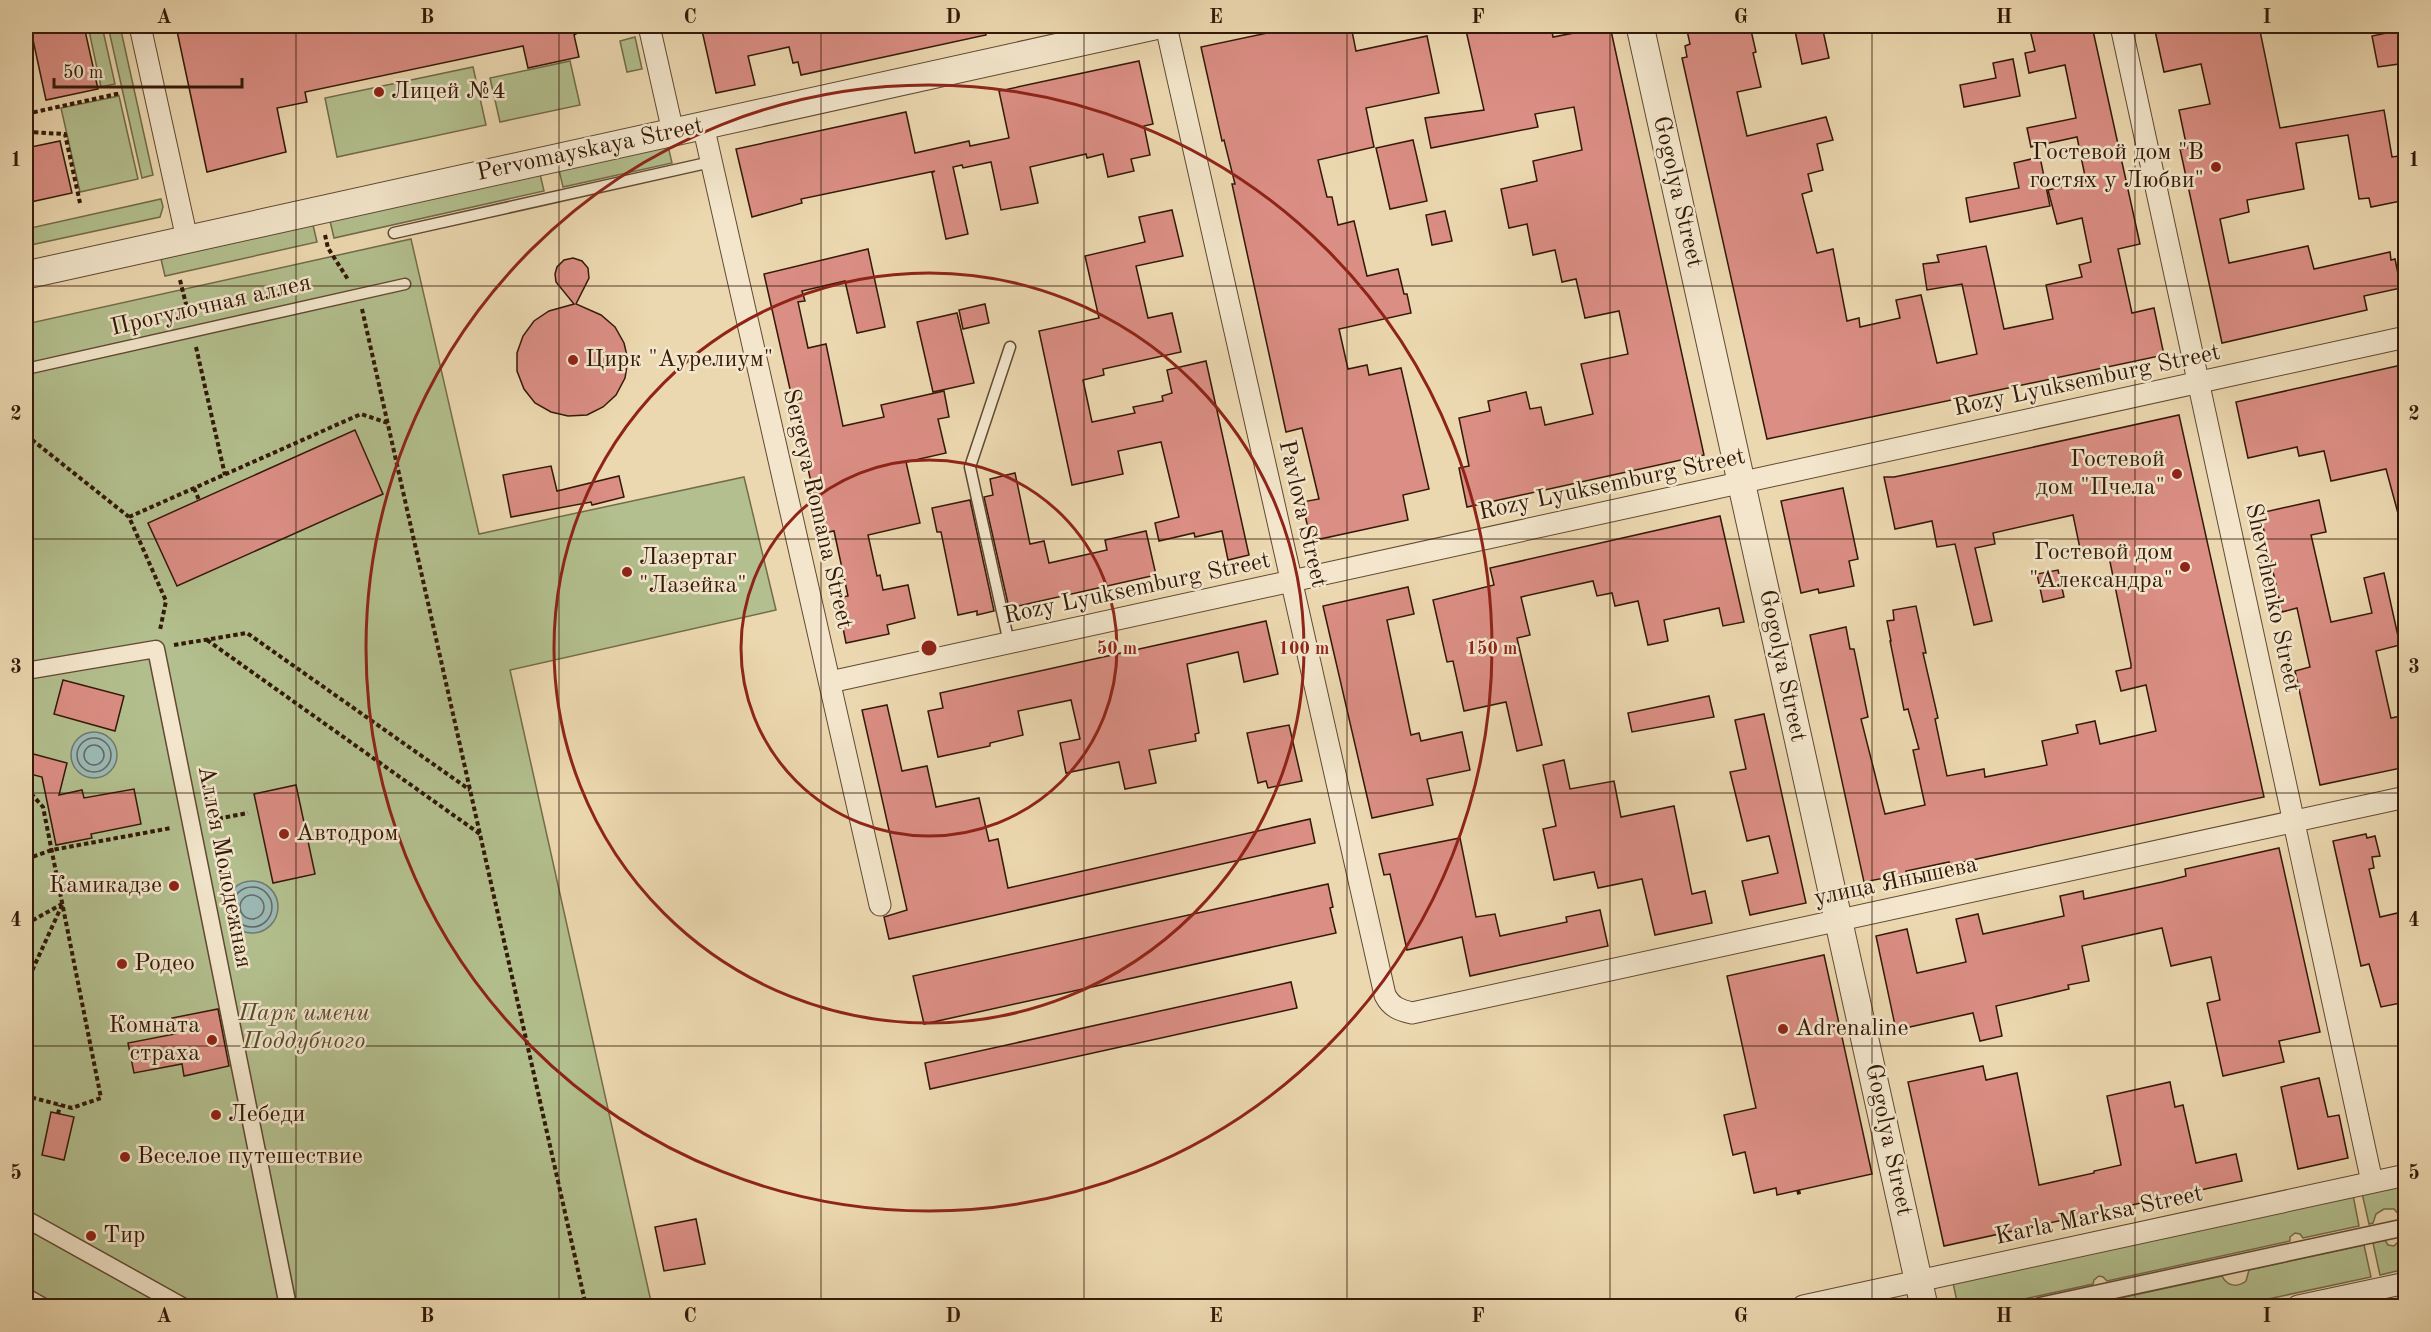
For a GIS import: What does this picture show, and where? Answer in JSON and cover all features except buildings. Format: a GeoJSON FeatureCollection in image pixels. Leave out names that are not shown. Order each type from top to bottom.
{"type":"FeatureCollection","features":[{"type":"Feature","properties":{"kind":"street"},"geometry":{"type":"LineString","coordinates":[[140,26],[187,239]]}},
{"type":"Feature","properties":{"kind":"street"},"geometry":{"type":"LineString","coordinates":[[650,26],[673,132]]}},
{"type":"Feature","properties":{"kind":"street","name":"Pervomayskaya Street"},"geometry":{"type":"LineString","coordinates":[[26,275],[1154,26]]}},
{"type":"Feature","properties":{"kind":"street","name":"Pavlova Street"},"geometry":{"type":"LineString","coordinates":[[1166,26],[1384,995],[1396,1009]]}},
{"type":"Feature","properties":{"kind":"street","name":"Gogolya Street"},"geometry":{"type":"LineString","coordinates":[[1640,26],[1921,1294]]}},
{"type":"Feature","properties":{"kind":"street","name":"Shevchenko Street"},"geometry":{"type":"LineString","coordinates":[[2121,26],[2372,1182]]}},
{"type":"Feature","properties":{"kind":"street","name":"Sergeya Romana Street"},"geometry":{"type":"LineString","coordinates":[[703,125],[880,905]]}},
{"type":"Feature","properties":{"kind":"street","name":"Rozy Lyuksemburg Street"},"geometry":{"type":"LineString","coordinates":[[830,682],[2406,337]]}},
{"type":"Feature","properties":{"kind":"street"},"geometry":{"type":"LineString","coordinates":[[26,671],[156,648]]}},
{"type":"Feature","properties":{"kind":"street","name":"Аллея Молодежная"},"geometry":{"type":"LineString","coordinates":[[156,648],[288,1306]]}},
{"type":"Feature","properties":{"kind":"street","name":"улица Янышева"},"geometry":{"type":"LineString","coordinates":[[1396,1009],[1412,1012],[2406,797]]}},
{"type":"Feature","properties":{"kind":"street","name":"Karla Marksa Street"},"geometry":{"type":"LineString","coordinates":[[1803,1306],[1921,1294],[2406,1175]]}},
{"type":"Feature","properties":{"kind":"street"},"geometry":{"type":"LineString","coordinates":[[26,1219],[182,1306]]}},
{"type":"Feature","properties":{"kind":"street"},"geometry":{"type":"LineString","coordinates":[[2040,1306],[2406,1227]]}},
{"type":"Feature","properties":{"kind":"street"},"geometry":{"type":"LineString","coordinates":[[2298,1306],[2404,1289]]}},
{"type":"Feature","properties":{"kind":"street"},"geometry":{"type":"LineString","coordinates":[[26,1297],[42,1306]]}},
{"type":"Feature","properties":{"kind":"lane"},"geometry":{"type":"LineString","coordinates":[[393,233],[711,162]]}},
{"type":"Feature","properties":{"kind":"lane","name":"Прогулочная аллея"},"geometry":{"type":"LineString","coordinates":[[26,369],[405,284]]}},
{"type":"Feature","properties":{"kind":"lane"},"geometry":{"type":"LineString","coordinates":[[1009,643],[970,467],[1010,347]]}},
{"type":"Feature","properties":{"kind":"path"},"geometry":{"type":"LineString","coordinates":[[26,114],[121,93]]}},
{"type":"Feature","properties":{"kind":"path"},"geometry":{"type":"LineString","coordinates":[[26,124],[27,132],[64,135],[80,203]]}},
{"type":"Feature","properties":{"kind":"path"},"geometry":{"type":"LineString","coordinates":[[328,248],[358,295],[586,1306]]}},
{"type":"Feature","properties":{"kind":"path"},"geometry":{"type":"LineString","coordinates":[[180,280],[225,475]]}},
{"type":"Feature","properties":{"kind":"path"},"geometry":{"type":"LineString","coordinates":[[129,517],[361,414],[388,423]]}},
{"type":"Feature","properties":{"kind":"path"},"geometry":{"type":"LineString","coordinates":[[26,435],[129,517],[166,601],[156,648],[247,633],[471,791]]}},
{"type":"Feature","properties":{"kind":"path"},"geometry":{"type":"LineString","coordinates":[[194,488],[200,500]]}},
{"type":"Feature","properties":{"kind":"path"},"geometry":{"type":"LineString","coordinates":[[206,640],[480,834]]}},
{"type":"Feature","properties":{"kind":"path"},"geometry":{"type":"LineString","coordinates":[[26,788],[43,807],[101,1098],[72,1108],[26,1096]]}},
{"type":"Feature","properties":{"kind":"path"},"geometry":{"type":"LineString","coordinates":[[26,859],[52,850],[248,813]]}},
{"type":"Feature","properties":{"kind":"path"},"geometry":{"type":"LineString","coordinates":[[26,924],[63,903]]}},
{"type":"Feature","properties":{"kind":"path"},"geometry":{"type":"LineString","coordinates":[[26,984],[63,903]]}},
{"type":"Feature","properties":{"kind":"path"},"geometry":{"type":"LineString","coordinates":[[58,1114],[60,1105]]}},
{"type":"Feature","properties":{"kind":"path"},"geometry":{"type":"LineString","coordinates":[[1798,1190],[1800,1197]]}},
{"type":"Feature","properties":{"kind":"green space"},"geometry":{"type":"Polygon","coordinates":[[[88,26],[102,26],[115,84],[101,87],[88,26]]]}},
{"type":"Feature","properties":{"kind":"green space"},"geometry":{"type":"Polygon","coordinates":[[[108,26],[120,26],[153,175],[142,178],[108,26]]]}},
{"type":"Feature","properties":{"kind":"green space"},"geometry":{"type":"Polygon","coordinates":[[[635,37],[642,69],[627,72],[620,41],[635,37]]]}},
{"type":"Feature","properties":{"kind":"green space"},"geometry":{"type":"Polygon","coordinates":[[[570,61],[580,105],[500,122],[490,78],[570,61]]]}},
{"type":"Feature","properties":{"kind":"green space"},"geometry":{"type":"Polygon","coordinates":[[[473,67],[486,125],[337,157],[325,98],[473,67]]]}},
{"type":"Feature","properties":{"kind":"green space"},"geometry":{"type":"Polygon","coordinates":[[[119,96],[138,179],[80,192],[61,108],[119,96]]]}},
{"type":"Feature","properties":{"kind":"green space"},"geometry":{"type":"Polygon","coordinates":[[[668,146],[672,163],[563,187],[559,170],[668,146]]]}},
{"type":"Feature","properties":{"kind":"green space"},"geometry":{"type":"Polygon","coordinates":[[[540,174],[544,191],[334,238],[330,221],[540,174]]]}},
{"type":"Feature","properties":{"kind":"green space"},"geometry":{"type":"Polygon","coordinates":[[[161,199],[163,207],[160,217],[26,246],[26,229],[161,199]]]}},
{"type":"Feature","properties":{"kind":"green space"},"geometry":{"type":"Polygon","coordinates":[[[313,225],[317,242],[165,276],[161,259],[313,225]]]}},
{"type":"Feature","properties":{"kind":"green space","name":"Парк имени Поддубного"},"geometry":{"type":"Polygon","coordinates":[[[411,239],[479,534],[744,477],[776,610],[510,670],[652,1306],[26,1306],[26,324],[411,239]]]}},
{"type":"Feature","properties":{"kind":"green space"},"geometry":{"type":"Polygon","coordinates":[[[2399,1185],[2405,1216],[2401,1217],[2394,1209],[2384,1209],[2376,1214],[2373,1223],[2369,1224],[2362,1193],[2399,1185]]]}},
{"type":"Feature","properties":{"kind":"green space"},"geometry":{"type":"Polygon","coordinates":[[[2353,1195],[2359,1226],[2303,1238],[2300,1234],[2295,1233],[2290,1237],[2290,1241],[2107,1281],[2099,1276],[2093,1284],[1992,1306],[1988,1304],[1958,1306],[1953,1283],[2353,1195]]]}},
{"type":"Feature","properties":{"kind":"green space"},"geometry":{"type":"Polygon","coordinates":[[[2405,1236],[2405,1269],[2380,1275],[2373,1243],[2385,1240],[2388,1245],[2394,1246],[2398,1238],[2405,1236]]]}},
{"type":"Feature","properties":{"kind":"green space"},"geometry":{"type":"Polygon","coordinates":[[[2364,1245],[2371,1277],[2235,1306],[2083,1306],[2222,1276],[2229,1284],[2239,1285],[2246,1281],[2249,1270],[2364,1245]]]}},
{"type":"Feature","properties":{"kind":"water"},"geometry":{"type":"Polygon","coordinates":[[[94,732],[103,733],[110,739],[116,746],[116,764],[110,771],[103,777],[94,778],[85,777],[78,771],[72,764],[71,755],[72,746],[78,739],[85,733],[94,732]]]}},
{"type":"Feature","properties":{"kind":"water"},"geometry":{"type":"Polygon","coordinates":[[[252,881],[262,883],[270,889],[276,897],[278,907],[276,917],[270,925],[262,931],[252,933],[242,931],[234,925],[228,917],[226,907],[228,897],[234,889],[242,883],[252,881]]]}},
{"type":"Feature","properties":{"kind":"place","name":"Лицей №4"},"geometry":{"type":"Point","coordinates":[379,92]}},
{"type":"Feature","properties":{"kind":"place","name":"Гостевой дом \"В гостях у Любви\""},"geometry":{"type":"Point","coordinates":[2216,167]}},
{"type":"Feature","properties":{"kind":"place","name":"Цирк \"Аурелиум\""},"geometry":{"type":"Point","coordinates":[573,360]}},
{"type":"Feature","properties":{"kind":"place","name":"Гостевой дом \"Пчела\""},"geometry":{"type":"Point","coordinates":[2177,474]}},
{"type":"Feature","properties":{"kind":"place","name":"Гостевой дом \"Александра\""},"geometry":{"type":"Point","coordinates":[2185,567]}},
{"type":"Feature","properties":{"kind":"place","name":"Лазертаг \"Лазейка\""},"geometry":{"type":"Point","coordinates":[627,572]}},
{"type":"Feature","properties":{"kind":"place","name":"Автодром"},"geometry":{"type":"Point","coordinates":[284,834]}},
{"type":"Feature","properties":{"kind":"place","name":"Камикадзе"},"geometry":{"type":"Point","coordinates":[174,886]}},
{"type":"Feature","properties":{"kind":"place","name":"Родео"},"geometry":{"type":"Point","coordinates":[122,964]}},
{"type":"Feature","properties":{"kind":"place","name":"Аdrenaline"},"geometry":{"type":"Point","coordinates":[1783,1029]}},
{"type":"Feature","properties":{"kind":"place","name":"Комната страха"},"geometry":{"type":"Point","coordinates":[212,1040]}},
{"type":"Feature","properties":{"kind":"place","name":"Лебеди"},"geometry":{"type":"Point","coordinates":[216,1115]}},
{"type":"Feature","properties":{"kind":"place","name":"Веселое путешествие"},"geometry":{"type":"Point","coordinates":[125,1157]}},
{"type":"Feature","properties":{"kind":"place","name":"Тир"},"geometry":{"type":"Point","coordinates":[91,1236]}}]}
